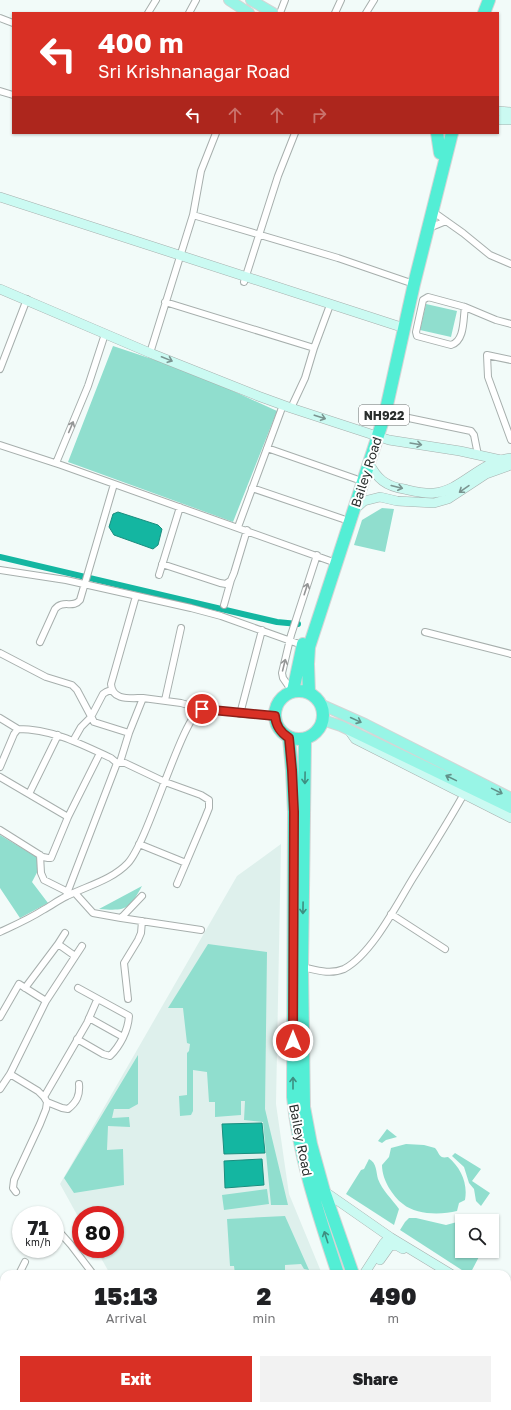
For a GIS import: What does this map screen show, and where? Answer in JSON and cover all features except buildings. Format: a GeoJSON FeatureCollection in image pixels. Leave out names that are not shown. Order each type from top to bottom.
{"type":"FeatureCollection","features":[{"type":"Feature","properties":{"kind":"highway"},"geometry":{"type":"LineString","coordinates":[[484,12],[489,0]]}},
{"type":"Feature","properties":{"kind":"highway"},"geometry":{"type":"LineString","coordinates":[[490,12],[495,0]]}},
{"type":"Feature","properties":{"kind":"highway"},"geometry":{"type":"LineString","coordinates":[[437,134],[444,153]]}},
{"type":"Feature","properties":{"kind":"highway","name":"Bailey Road"},"geometry":{"type":"LineString","coordinates":[[293,692],[302,645],[353,512],[369,463],[379,410],[403,331],[428,228],[444,153],[445,134]]}},
{"type":"Feature","properties":{"kind":"highway","name":"Bailey Road"},"geometry":{"type":"LineString","coordinates":[[403,331],[408,282],[444,153],[452,134]]}},
{"type":"Feature","properties":{"kind":"highway"},"geometry":{"type":"LineString","coordinates":[[444,153],[460,134]]}},
{"type":"Feature","properties":{"kind":"highway","name":"Bailey Road"},"geometry":{"type":"LineString","coordinates":[[309,693],[309,646],[333,561],[342,519],[374,435]]}},
{"type":"Feature","properties":{"kind":"highway"},"geometry":{"type":"LineString","coordinates":[[298,691],[313,695],[320,704],[323,714],[323,720],[318,730],[310,737],[305,739],[289,738],[284,735],[277,726],[275,716],[279,700],[283,696],[293,692],[298,691]]}},
{"type":"Feature","properties":{"kind":"highway","name":"Bailey Road"},"geometry":{"type":"LineString","coordinates":[[289,738],[292,758],[294,812],[293,1097],[295,1121],[316,1205],[337,1270]]}},
{"type":"Feature","properties":{"kind":"highway"},"geometry":{"type":"LineString","coordinates":[[305,739],[302,966],[304,1107],[311,1144],[324,1191],[352,1270]]}},
{"type":"Feature","properties":{"kind":"main road"},"geometry":{"type":"LineString","coordinates":[[229,0],[247,12]]}},
{"type":"Feature","properties":{"kind":"main road"},"geometry":{"type":"LineString","coordinates":[[250,0],[271,12]]}},
{"type":"Feature","properties":{"kind":"main road"},"geometry":{"type":"LineString","coordinates":[[320,704],[365,724],[468,786],[511,798]]}},
{"type":"Feature","properties":{"kind":"main road"},"geometry":{"type":"LineString","coordinates":[[323,720],[348,729],[511,808]]}},
{"type":"Feature","properties":{"kind":"street"},"geometry":{"type":"LineString","coordinates":[[149,12],[156,0]]}},
{"type":"Feature","properties":{"kind":"street"},"geometry":{"type":"LineString","coordinates":[[190,12],[196,0]]}},
{"type":"Feature","properties":{"kind":"street"},"geometry":{"type":"LineString","coordinates":[[280,12],[285,0]]}},
{"type":"Feature","properties":{"kind":"street"},"geometry":{"type":"LineString","coordinates":[[335,12],[341,0]]}},
{"type":"Feature","properties":{"kind":"street"},"geometry":{"type":"LineString","coordinates":[[367,12],[374,0]]}},
{"type":"Feature","properties":{"kind":"street"},"geometry":{"type":"LineString","coordinates":[[0,18],[12,23]]}},
{"type":"Feature","properties":{"kind":"street"},"geometry":{"type":"LineString","coordinates":[[0,91],[12,95]]}},
{"type":"Feature","properties":{"kind":"street"},"geometry":{"type":"LineString","coordinates":[[499,111],[511,112]]}},
{"type":"Feature","properties":{"kind":"street"},"geometry":{"type":"LineString","coordinates":[[499,120],[511,120]]}},
{"type":"Feature","properties":{"kind":"street"},"geometry":{"type":"LineString","coordinates":[[150,353],[193,215],[199,181],[216,134]]}},
{"type":"Feature","properties":{"kind":"street"},"geometry":{"type":"LineString","coordinates":[[247,280],[259,234],[278,176],[295,134]]}},
{"type":"Feature","properties":{"kind":"street"},"geometry":{"type":"LineString","coordinates":[[0,197],[180,259]]}},
{"type":"Feature","properties":{"kind":"street"},"geometry":{"type":"LineString","coordinates":[[0,203],[247,280],[403,331],[420,338],[451,345],[459,341],[461,336],[465,307]]}},
{"type":"Feature","properties":{"kind":"street"},"geometry":{"type":"LineString","coordinates":[[432,210],[468,236],[490,256],[511,264]]}},
{"type":"Feature","properties":{"kind":"street"},"geometry":{"type":"LineString","coordinates":[[193,215],[259,234],[408,282]]}},
{"type":"Feature","properties":{"kind":"street"},"geometry":{"type":"LineString","coordinates":[[428,228],[446,221]]}},
{"type":"Feature","properties":{"kind":"street"},"geometry":{"type":"LineString","coordinates":[[0,289],[27,299],[150,353],[287,406],[389,440],[501,460]]}},
{"type":"Feature","properties":{"kind":"street"},"geometry":{"type":"LineString","coordinates":[[403,331],[423,300],[428,297],[465,307],[490,318],[511,324]]}},
{"type":"Feature","properties":{"kind":"street"},"geometry":{"type":"LineString","coordinates":[[0,369],[27,299]]}},
{"type":"Feature","properties":{"kind":"street"},"geometry":{"type":"LineString","coordinates":[[165,302],[314,348]]}},
{"type":"Feature","properties":{"kind":"street"},"geometry":{"type":"LineString","coordinates":[[238,527],[267,448],[287,406],[305,378],[329,307]]}},
{"type":"Feature","properties":{"kind":"street"},"geometry":{"type":"LineString","coordinates":[[56,463],[88,386],[105,334]]}},
{"type":"Feature","properties":{"kind":"street"},"geometry":{"type":"LineString","coordinates":[[511,360],[487,355],[488,377],[511,440]]}},
{"type":"Feature","properties":{"kind":"street"},"geometry":{"type":"LineString","coordinates":[[399,416],[471,431],[474,435],[478,455]]}},
{"type":"Feature","properties":{"kind":"street"},"geometry":{"type":"LineString","coordinates":[[0,445],[56,463],[333,561]]}},
{"type":"Feature","properties":{"kind":"street"},"geometry":{"type":"LineString","coordinates":[[267,448],[356,479]]}},
{"type":"Feature","properties":{"kind":"street"},"geometry":{"type":"LineString","coordinates":[[369,463],[374,474],[389,486],[422,493],[433,493],[445,491],[483,467],[511,458]]}},
{"type":"Feature","properties":{"kind":"street"},"geometry":{"type":"LineString","coordinates":[[353,512],[364,501],[372,498],[380,497],[434,503],[448,499],[486,474],[511,465]]}},
{"type":"Feature","properties":{"kind":"street"},"geometry":{"type":"LineString","coordinates":[[40,642],[54,609],[61,604],[78,602],[114,484]]}},
{"type":"Feature","properties":{"kind":"street"},"geometry":{"type":"LineString","coordinates":[[252,488],[342,519]]}},
{"type":"Feature","properties":{"kind":"street"},"geometry":{"type":"LineString","coordinates":[[158,575],[180,507]]}},
{"type":"Feature","properties":{"kind":"street"},"geometry":{"type":"LineString","coordinates":[[224,604],[247,530]]}},
{"type":"Feature","properties":{"kind":"street"},"geometry":{"type":"LineString","coordinates":[[293,692],[283,678],[282,673],[291,637],[317,555]]}},
{"type":"Feature","properties":{"kind":"street"},"geometry":{"type":"LineString","coordinates":[[162,564],[220,584],[226,584],[231,580]]}},
{"type":"Feature","properties":{"kind":"street"},"geometry":{"type":"LineString","coordinates":[[0,570],[85,583],[221,616],[262,630],[291,637],[302,645]]}},
{"type":"Feature","properties":{"kind":"street"},"geometry":{"type":"LineString","coordinates":[[136,596],[111,684],[111,690],[115,694],[119,697],[165,700],[202,709],[240,714],[275,716]]}},
{"type":"Feature","properties":{"kind":"street"},"geometry":{"type":"LineString","coordinates":[[165,700],[181,628]]}},
{"type":"Feature","properties":{"kind":"street"},"geometry":{"type":"LineString","coordinates":[[240,714],[262,630]]}},
{"type":"Feature","properties":{"kind":"street"},"geometry":{"type":"LineString","coordinates":[[425,632],[511,654]]}},
{"type":"Feature","properties":{"kind":"street"},"geometry":{"type":"LineString","coordinates":[[0,653],[46,676],[72,685],[91,717],[97,723],[129,733]]}},
{"type":"Feature","properties":{"kind":"street"},"geometry":{"type":"LineString","coordinates":[[73,741],[81,727],[91,717],[103,694],[111,690]]}},
{"type":"Feature","properties":{"kind":"street"},"geometry":{"type":"LineString","coordinates":[[67,894],[143,698]]}},
{"type":"Feature","properties":{"kind":"street"},"geometry":{"type":"LineString","coordinates":[[0,932],[42,911],[67,894],[75,893],[113,875],[129,862],[139,844],[166,782],[184,735],[195,714],[202,709]]}},
{"type":"Feature","properties":{"kind":"street"},"geometry":{"type":"LineString","coordinates":[[0,718],[18,729],[41,731],[58,735],[111,758],[119,763],[125,763],[166,782],[201,795],[209,800],[209,808],[177,884]]}},
{"type":"Feature","properties":{"kind":"street"},"geometry":{"type":"LineString","coordinates":[[0,766],[14,734],[18,729]]}},
{"type":"Feature","properties":{"kind":"street"},"geometry":{"type":"LineString","coordinates":[[29,794],[58,735]]}},
{"type":"Feature","properties":{"kind":"street"},"geometry":{"type":"LineString","coordinates":[[0,830],[40,855],[51,858],[68,817],[100,753]]}},
{"type":"Feature","properties":{"kind":"street"},"geometry":{"type":"LineString","coordinates":[[0,777],[68,817]]}},
{"type":"Feature","properties":{"kind":"street"},"geometry":{"type":"LineString","coordinates":[[302,966],[323,972],[332,972],[344,969],[364,953],[374,941],[391,914],[452,815],[468,786],[511,818]]}},
{"type":"Feature","properties":{"kind":"street"},"geometry":{"type":"LineString","coordinates":[[139,844],[186,863]]}},
{"type":"Feature","properties":{"kind":"street"},"geometry":{"type":"LineString","coordinates":[[40,855],[41,873],[44,880],[67,894]]}},
{"type":"Feature","properties":{"kind":"street"},"geometry":{"type":"LineString","coordinates":[[75,893],[94,913],[201,930]]}},
{"type":"Feature","properties":{"kind":"street"},"geometry":{"type":"LineString","coordinates":[[121,918],[142,896]]}},
{"type":"Feature","properties":{"kind":"street"},"geometry":{"type":"LineString","coordinates":[[391,914],[445,949]]}},
{"type":"Feature","properties":{"kind":"street"},"geometry":{"type":"LineString","coordinates":[[128,999],[124,963],[134,949],[138,940],[142,921]]}},
{"type":"Feature","properties":{"kind":"street"},"geometry":{"type":"LineString","coordinates":[[25,988],[65,933]]}},
{"type":"Feature","properties":{"kind":"street"},"geometry":{"type":"LineString","coordinates":[[58,944],[75,956]]}},
{"type":"Feature","properties":{"kind":"street"},"geometry":{"type":"LineString","coordinates":[[0,1089],[10,1074],[46,1001],[82,946]]}},
{"type":"Feature","properties":{"kind":"street"},"geometry":{"type":"LineString","coordinates":[[1,1014],[20,984],[46,1001]]}},
{"type":"Feature","properties":{"kind":"street"},"geometry":{"type":"LineString","coordinates":[[77,1039],[103,1054],[110,1056],[123,1037],[128,1024],[129,1016],[97,1000],[78,988]]}},
{"type":"Feature","properties":{"kind":"street"},"geometry":{"type":"LineString","coordinates":[[16,1192],[13,1188],[14,1180],[46,1109],[45,1100],[97,1000]]}},
{"type":"Feature","properties":{"kind":"street"},"geometry":{"type":"LineString","coordinates":[[88,1018],[123,1037]]}},
{"type":"Feature","properties":{"kind":"street"},"geometry":{"type":"LineString","coordinates":[[10,1074],[30,1085],[45,1100],[62,1108],[68,1108],[74,1104],[78,1098],[79,1084]]}},
{"type":"Feature","properties":{"kind":"street"},"geometry":{"type":"LineString","coordinates":[[324,1191],[390,1237],[444,1270]]}},
{"type":"Feature","properties":{"kind":"street"},"geometry":{"type":"LineString","coordinates":[[64,1237],[90,1270]]}},
{"type":"Feature","properties":{"kind":"street"},"geometry":{"type":"LineString","coordinates":[[367,1270],[384,1243],[390,1237]]}},
{"type":"Feature","properties":{"kind":"street"},"geometry":{"type":"LineString","coordinates":[[372,1270],[388,1248],[394,1245],[435,1270]]}},
{"type":"Feature","properties":{"kind":"street"},"geometry":{"type":"LineString","coordinates":[[21,1270],[25,1262]]}},
{"type":"Feature","properties":{"kind":"shaded area"},"geometry":{"type":"Polygon","coordinates":[[[426,304],[457,311],[451,337],[420,330],[426,304]]]}},
{"type":"Feature","properties":{"kind":"shaded area"},"geometry":{"type":"Polygon","coordinates":[[[113,346],[194,373],[277,411],[233,522],[68,462],[113,346]]]}},
{"type":"Feature","properties":{"kind":"shaded area"},"geometry":{"type":"Polygon","coordinates":[[[382,508],[394,509],[385,552],[354,545],[362,520],[382,508]]]}},
{"type":"Feature","properties":{"kind":"shaded area"},"geometry":{"type":"Polygon","coordinates":[[[118,512],[158,525],[162,529],[158,545],[153,549],[114,535],[109,527],[113,514],[118,512]]]}},
{"type":"Feature","properties":{"kind":"shaded area"},"geometry":{"type":"Polygon","coordinates":[[[0,835],[43,861],[32,882],[48,903],[20,918],[0,888],[0,835]]]}},
{"type":"Feature","properties":{"kind":"shaded area"},"geometry":{"type":"Polygon","coordinates":[[[281,844],[276,1104],[289,1194],[320,1270],[108,1270],[101,1258],[124,1258],[124,1206],[72,1206],[60,1184],[237,876],[281,844]]]}},
{"type":"Feature","properties":{"kind":"shaded area"},"geometry":{"type":"Polygon","coordinates":[[[142,886],[134,900],[126,907],[115,910],[99,909],[142,886]]]}},
{"type":"Feature","properties":{"kind":"shaded area"},"geometry":{"type":"Polygon","coordinates":[[[208,944],[267,952],[265,1109],[288,1205],[271,1205],[263,1122],[244,1120],[245,1101],[241,1101],[241,1115],[215,1117],[215,1102],[209,1102],[207,1072],[193,1070],[193,1111],[191,1115],[180,1116],[179,1096],[187,1095],[187,1053],[189,1051],[190,1044],[187,1043],[183,1008],[168,1008],[208,944]]]}},
{"type":"Feature","properties":{"kind":"shaded area"},"geometry":{"type":"Polygon","coordinates":[[[138,1055],[138,1104],[129,1109],[114,1109],[112,1118],[129,1117],[130,1127],[108,1126],[107,1150],[123,1149],[124,1185],[74,1193],[64,1178],[138,1055]]]}},
{"type":"Feature","properties":{"kind":"shaded area"},"geometry":{"type":"Polygon","coordinates":[[[262,1123],[265,1153],[224,1154],[222,1124],[262,1123]]]}},
{"type":"Feature","properties":{"kind":"shaded area"},"geometry":{"type":"Polygon","coordinates":[[[387,1129],[397,1137],[386,1140],[382,1143],[378,1141],[387,1129]]]}},
{"type":"Feature","properties":{"kind":"shaded area"},"geometry":{"type":"Polygon","coordinates":[[[406,1144],[424,1145],[435,1148],[441,1157],[448,1157],[457,1166],[464,1182],[466,1194],[465,1200],[459,1203],[457,1211],[444,1213],[422,1212],[408,1208],[397,1199],[385,1180],[382,1165],[389,1157],[391,1148],[406,1144]]]}},
{"type":"Feature","properties":{"kind":"shaded area"},"geometry":{"type":"Polygon","coordinates":[[[455,1153],[481,1169],[472,1181],[490,1193],[481,1206],[476,1201],[474,1189],[469,1183],[464,1167],[452,1156],[455,1153]]]}},
{"type":"Feature","properties":{"kind":"shaded area"},"geometry":{"type":"Polygon","coordinates":[[[262,1159],[264,1185],[225,1188],[224,1161],[262,1159]]]}},
{"type":"Feature","properties":{"kind":"shaded area"},"geometry":{"type":"Polygon","coordinates":[[[369,1159],[375,1165],[378,1179],[382,1187],[399,1209],[394,1225],[346,1194],[361,1170],[364,1169],[369,1159]]]}},
{"type":"Feature","properties":{"kind":"shaded area"},"geometry":{"type":"Polygon","coordinates":[[[267,1189],[269,1204],[224,1210],[222,1195],[267,1189]]]}},
{"type":"Feature","properties":{"kind":"shaded area"},"geometry":{"type":"Polygon","coordinates":[[[285,1216],[309,1270],[304,1269],[301,1264],[285,1265],[285,1270],[234,1270],[234,1266],[230,1266],[227,1219],[285,1216]]]}},
{"type":"Feature","properties":{"kind":"shaded area"},"geometry":{"type":"Polygon","coordinates":[[[409,1218],[416,1218],[446,1225],[455,1223],[455,1258],[478,1258],[472,1270],[462,1270],[400,1230],[409,1218]]]}},
{"type":"Feature","properties":{"kind":"waterway"},"geometry":{"type":"LineString","coordinates":[[0,557],[277,622],[298,624]]}},
{"type":"Feature","properties":{"kind":"route"},"geometry":{"type":"LineString","coordinates":[[202,709],[240,714],[275,716],[275,721],[280,731],[289,738],[294,812],[293,1041]]}}]}
